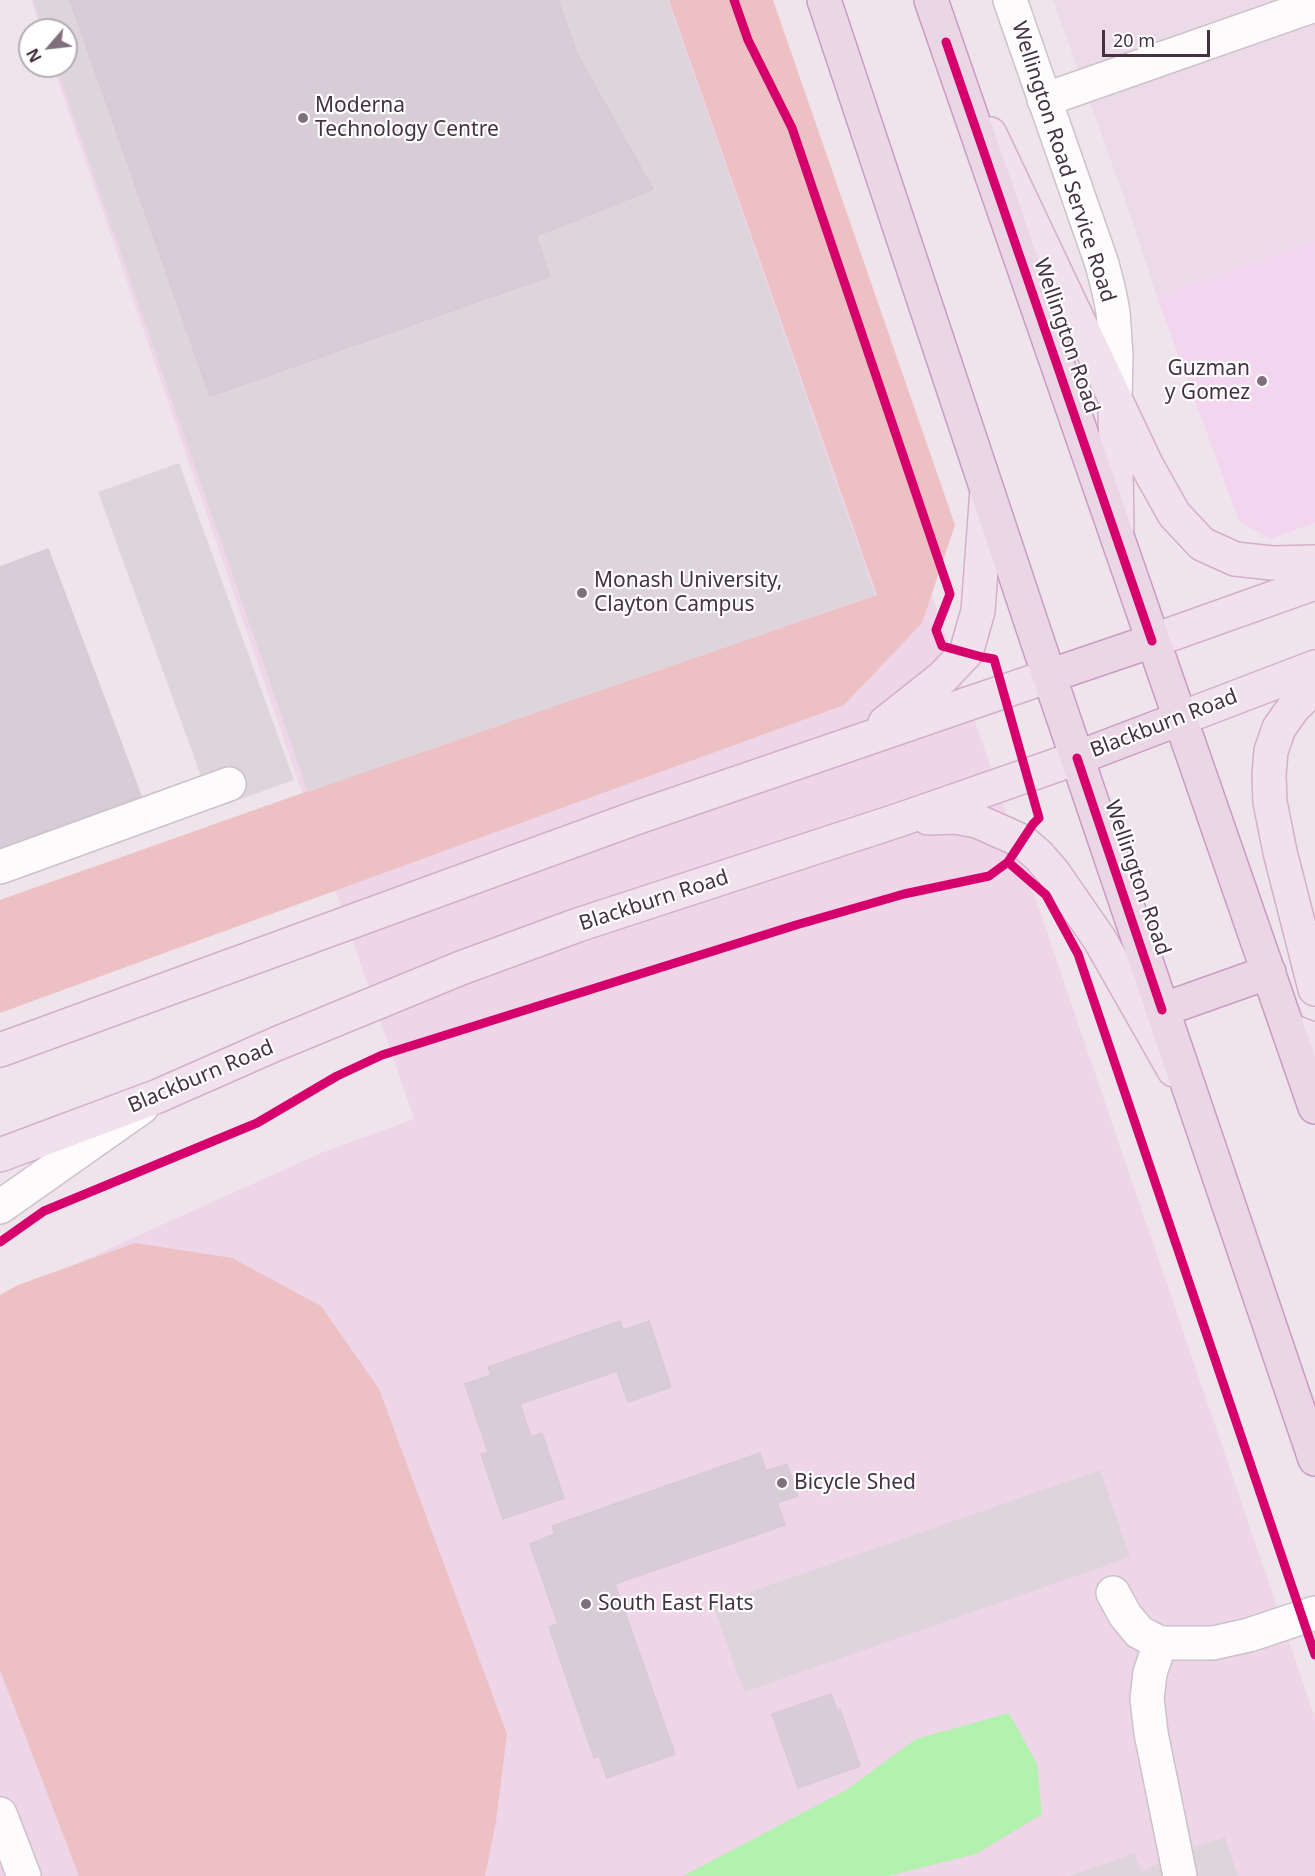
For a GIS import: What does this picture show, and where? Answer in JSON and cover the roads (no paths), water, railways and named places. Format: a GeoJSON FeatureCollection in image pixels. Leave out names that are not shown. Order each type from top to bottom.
{"type":"FeatureCollection","features":[{"type":"Feature","properties":{"kind":"highway","name":"Wellington Road"},"geometry":{"type":"LineString","coordinates":[[824,0],[1077,758],[1153,1014],[1212,1153],[1315,1459]]}},
{"type":"Feature","properties":{"kind":"highway","name":"Wellington Road"},"geometry":{"type":"LineString","coordinates":[[931,0],[1269,972],[1302,1035],[1315,1107]]}},
{"type":"Feature","properties":{"kind":"highway"},"geometry":{"type":"LineString","coordinates":[[1049,676],[1152,641]]}},
{"type":"Feature","properties":{"kind":"highway","name":"Blackburn Road"},"geometry":{"type":"LineString","coordinates":[[1077,758],[1179,718]]}},
{"type":"Feature","properties":{"kind":"highway"},"geometry":{"type":"LineString","coordinates":[[1153,1014],[1269,972]]}},
{"type":"Feature","properties":{"kind":"main road"},"geometry":{"type":"LineString","coordinates":[[946,42],[1146,464],[1165,500],[1183,526],[1202,544],[1235,559],[1272,563],[1315,562]]}},
{"type":"Feature","properties":{"kind":"main road"},"geometry":{"type":"LineString","coordinates":[[1115,396],[1117,537]]}},
{"type":"Feature","properties":{"kind":"main road"},"geometry":{"type":"LineString","coordinates":[[865,739],[942,678],[966,652],[978,611],[988,487]]}},
{"type":"Feature","properties":{"kind":"main road"},"geometry":{"type":"LineString","coordinates":[[1152,641],[1315,583]]}},
{"type":"Feature","properties":{"kind":"main road","name":"Blackburn Road"},"geometry":{"type":"LineString","coordinates":[[1179,718],[1315,667]]}},
{"type":"Feature","properties":{"kind":"main road"},"geometry":{"type":"LineString","coordinates":[[0,1050],[638,817],[1049,676]]}},
{"type":"Feature","properties":{"kind":"main road"},"geometry":{"type":"LineString","coordinates":[[1315,687],[1294,707],[1279,728],[1271,751],[1269,775],[1273,820],[1309,935],[1315,990]]}},
{"type":"Feature","properties":{"kind":"main road","name":"Blackburn Road"},"geometry":{"type":"LineString","coordinates":[[0,1155],[158,1096],[276,1044],[461,968],[578,925],[899,820],[1077,758]]}},
{"type":"Feature","properties":{"kind":"main road"},"geometry":{"type":"LineString","coordinates":[[899,820],[969,819],[1022,841],[1046,863],[1153,1014]]}},
{"type":"Feature","properties":{"kind":"main road"},"geometry":{"type":"LineString","coordinates":[[1269,972],[1309,935]]}},
{"type":"Feature","properties":{"kind":"street","name":"Wellington Road Service Road"},"geometry":{"type":"LineString","coordinates":[[1010,0],[1102,264],[1113,312],[1116,355],[1115,396]]}},
{"type":"Feature","properties":{"kind":"street"},"geometry":{"type":"LineString","coordinates":[[1044,100],[1315,5]]}},
{"type":"Feature","properties":{"kind":"street"},"geometry":{"type":"LineString","coordinates":[[0,867],[229,784]]}},
{"type":"Feature","properties":{"kind":"street"},"geometry":{"type":"LineString","coordinates":[[0,1207],[158,1096]]}},
{"type":"Feature","properties":{"kind":"street"},"geometry":{"type":"LineString","coordinates":[[1113,1593],[1125,1615],[1139,1632],[1161,1643],[1213,1643],[1249,1635],[1315,1612]]}},
{"type":"Feature","properties":{"kind":"street"},"geometry":{"type":"LineString","coordinates":[[1161,1643],[1150,1673],[1147,1699],[1151,1734],[1167,1803],[1180,1876]]}},
{"type":"Feature","properties":{"kind":"street"},"geometry":{"type":"LineString","coordinates":[[0,1814],[14,1866]]}},
{"type":"Feature","properties":{"kind":"place","name":"Moderna Technology Centre"},"geometry":{"type":"Point","coordinates":[303,118]}},
{"type":"Feature","properties":{"kind":"place","name":"Guzman y Gomez"},"geometry":{"type":"Point","coordinates":[1262,381]}},
{"type":"Feature","properties":{"kind":"place","name":"Monash University, Clayton Campus"},"geometry":{"type":"Point","coordinates":[582,593]}},
{"type":"Feature","properties":{"kind":"place","name":"Bicycle Shed"},"geometry":{"type":"Point","coordinates":[782,1483]}},
{"type":"Feature","properties":{"kind":"place","name":"South East Flats"},"geometry":{"type":"Point","coordinates":[586,1604]}}]}
